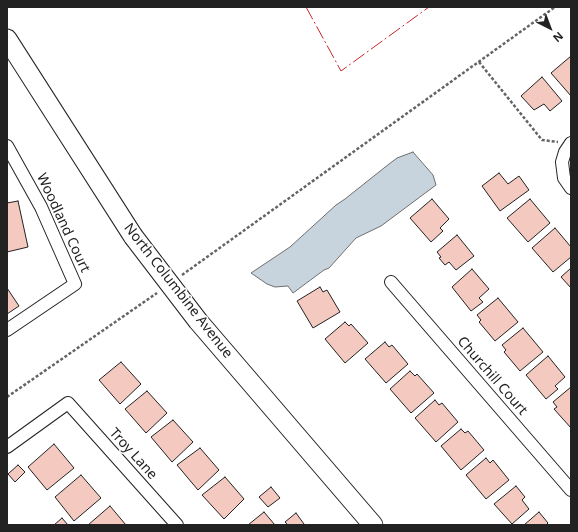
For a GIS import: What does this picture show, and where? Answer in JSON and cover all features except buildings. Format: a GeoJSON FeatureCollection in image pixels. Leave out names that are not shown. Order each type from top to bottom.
{"type":"FeatureCollection","features":[{"type":"Feature","properties":{"kind":"main road","name":"North Columbine Avenue"},"geometry":{"type":"LineString","coordinates":[[7,39],[133,236],[198,321],[373,525]]}},
{"type":"Feature","properties":{"kind":"street"},"geometry":{"type":"LineString","coordinates":[[570,143],[562,162],[562,171],[571,188]]}},
{"type":"Feature","properties":{"kind":"street","name":"Woodland Court"},"geometry":{"type":"LineString","coordinates":[[7,146],[41,207],[75,284],[7,330]]}},
{"type":"Feature","properties":{"kind":"street","name":"Churchill Court"},"geometry":{"type":"LineString","coordinates":[[391,282],[571,490]]}},
{"type":"Feature","properties":{"kind":"street","name":"Troy Lane"},"geometry":{"type":"LineString","coordinates":[[7,447],[68,403],[177,525]]}},
{"type":"Feature","properties":{"kind":"path"},"geometry":{"type":"LineString","coordinates":[[177,278],[555,7]]}},
{"type":"Feature","properties":{"kind":"path"},"geometry":{"type":"LineString","coordinates":[[478,62],[542,140],[570,143]]}},
{"type":"Feature","properties":{"kind":"path"},"geometry":{"type":"LineString","coordinates":[[7,397],[158,292]]}},
{"type":"Feature","properties":{"kind":"shaded area"},"geometry":{"type":"Polygon","coordinates":[[[413,152],[433,175],[436,185],[381,226],[356,238],[329,268],[324,270],[293,293],[288,286],[275,287],[267,284],[251,273],[290,247],[336,205],[397,158],[413,152]]]}},
{"type":"Feature","properties":{"kind":"power"},"geometry":{"type":"LineString","coordinates":[[306,7],[341,71],[429,7]]}}]}
